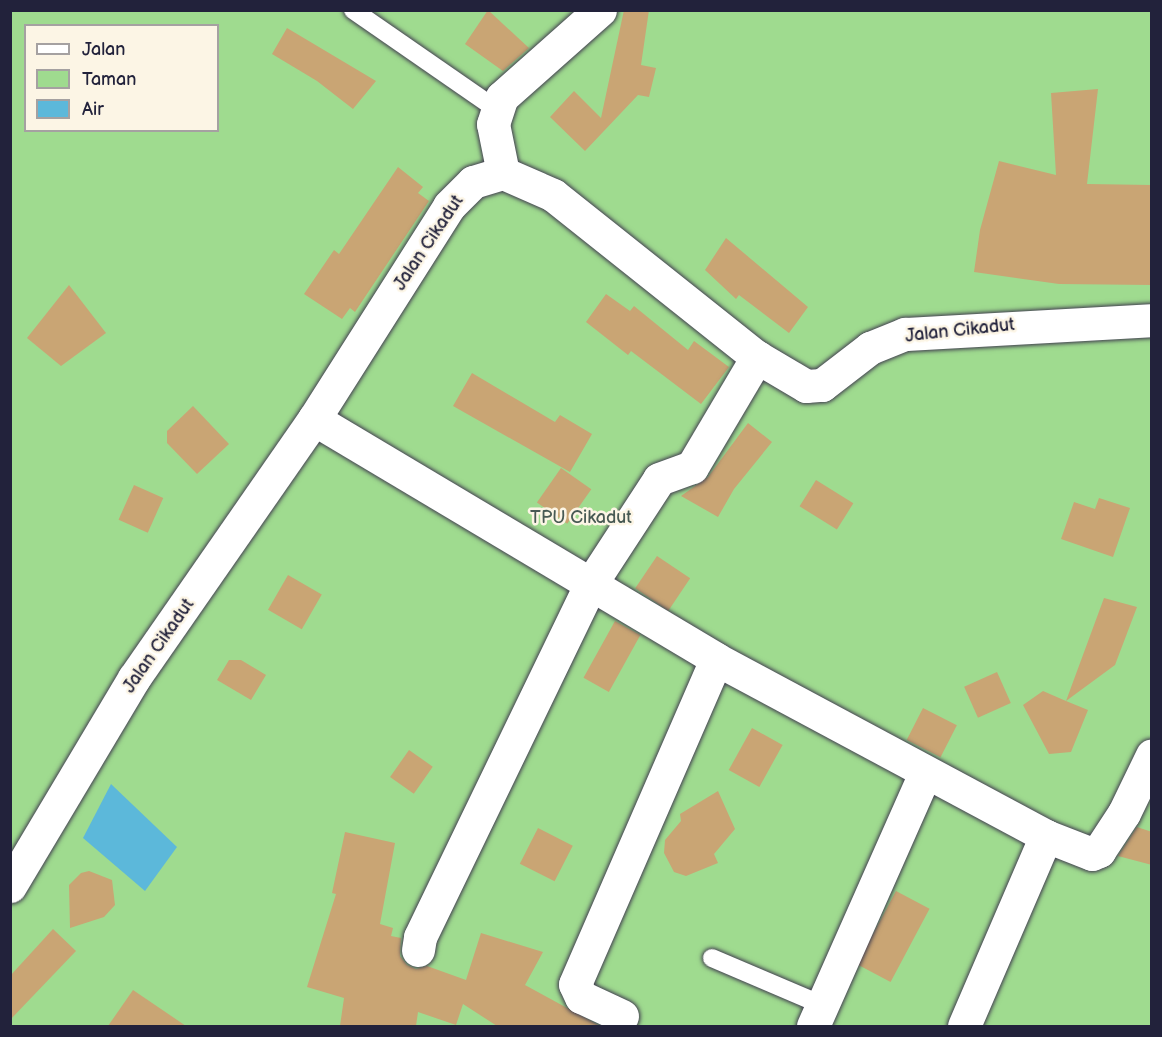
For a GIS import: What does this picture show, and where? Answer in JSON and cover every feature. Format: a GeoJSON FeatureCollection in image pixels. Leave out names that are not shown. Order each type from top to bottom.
{"type":"FeatureCollection","features":[{"type":"Feature","properties":{"kind":"street"},"geometry":{"type":"LineString","coordinates":[[503,173],[493,124],[496,108],[502,97],[600,10]]}},
{"type":"Feature","properties":{"kind":"street","name":"Jalan Cikadut"},"geometry":{"type":"LineString","coordinates":[[10,886],[134,678],[314,419],[449,206],[473,182],[503,173],[553,195],[757,357],[806,386],[822,385],[870,348],[905,334],[1152,320]]}},
{"type":"Feature","properties":{"kind":"street"},"geometry":{"type":"LineString","coordinates":[[418,950],[420,937],[590,585],[659,479],[692,467],[757,357]]}},
{"type":"Feature","properties":{"kind":"street"},"geometry":{"type":"LineString","coordinates":[[314,419],[716,659],[1046,836],[1092,854],[1099,851],[1124,813],[1152,755]]}},
{"type":"Feature","properties":{"kind":"street"},"geometry":{"type":"LineString","coordinates":[[622,1016],[581,997],[575,984],[716,659]]}},
{"type":"Feature","properties":{"kind":"street"},"geometry":{"type":"LineString","coordinates":[[818,1016],[925,773]]}},
{"type":"Feature","properties":{"kind":"street"},"geometry":{"type":"LineString","coordinates":[[964,1026],[1046,836]]}},
{"type":"Feature","properties":{"kind":"lane"},"geometry":{"type":"LineString","coordinates":[[353,10],[496,108]]}},
{"type":"Feature","properties":{"kind":"lane"},"geometry":{"type":"LineString","coordinates":[[712,958],[818,1016]]}},
{"type":"Feature","properties":{"kind":"green space","name":"TPU Cikadut"},"geometry":{"type":"Polygon","coordinates":[[[11,11],[1151,11],[1151,1026],[11,1026],[11,11]]]}},
{"type":"Feature","properties":{"kind":"water"},"geometry":{"type":"Polygon","coordinates":[[[111,784],[177,847],[145,891],[83,838],[111,784]]]}},
{"type":"Feature","properties":{"kind":"building"},"geometry":{"type":"Polygon","coordinates":[[[488,10],[529,48],[503,71],[465,44],[488,10]]]}},
{"type":"Feature","properties":{"kind":"building"},"geometry":{"type":"Polygon","coordinates":[[[624,10],[649,10],[641,65],[656,68],[649,97],[638,95],[585,151],[550,117],[574,91],[601,118],[624,10]]]}},
{"type":"Feature","properties":{"kind":"building"},"geometry":{"type":"Polygon","coordinates":[[[287,28],[376,81],[353,109],[317,81],[272,54],[287,28]]]}},
{"type":"Feature","properties":{"kind":"building"},"geometry":{"type":"Polygon","coordinates":[[[1098,89],[1087,184],[1152,185],[1152,285],[1059,284],[974,272],[980,230],[999,161],[1056,175],[1051,93],[1098,89]]]}},
{"type":"Feature","properties":{"kind":"building"},"geometry":{"type":"Polygon","coordinates":[[[398,167],[423,187],[418,193],[429,201],[355,312],[350,308],[342,319],[304,294],[334,250],[339,254],[398,167]]]}},
{"type":"Feature","properties":{"kind":"building"},"geometry":{"type":"Polygon","coordinates":[[[726,238],[808,307],[789,333],[739,295],[736,299],[705,270],[726,238]]]}},
{"type":"Feature","properties":{"kind":"building"},"geometry":{"type":"Polygon","coordinates":[[[69,285],[106,333],[61,366],[27,338],[69,285]]]}},
{"type":"Feature","properties":{"kind":"building"},"geometry":{"type":"Polygon","coordinates":[[[606,294],[630,311],[634,306],[688,350],[694,341],[729,367],[701,404],[631,351],[628,355],[586,322],[606,294]]]}},
{"type":"Feature","properties":{"kind":"building"},"geometry":{"type":"Polygon","coordinates":[[[472,373],[555,422],[560,415],[592,434],[570,472],[453,406],[472,373]]]}},
{"type":"Feature","properties":{"kind":"building"},"geometry":{"type":"Polygon","coordinates":[[[193,406],[229,444],[197,474],[167,443],[167,431],[193,406]]]}},
{"type":"Feature","properties":{"kind":"building"},"geometry":{"type":"Polygon","coordinates":[[[748,423],[772,442],[734,489],[718,517],[681,496],[708,477],[748,423]]]}},
{"type":"Feature","properties":{"kind":"building"},"geometry":{"type":"Polygon","coordinates":[[[561,468],[591,489],[567,524],[537,502],[561,468]]]}},
{"type":"Feature","properties":{"kind":"building"},"geometry":{"type":"Polygon","coordinates":[[[816,480],[853,503],[837,530],[800,506],[816,480]]]}},
{"type":"Feature","properties":{"kind":"building"},"geometry":{"type":"Polygon","coordinates":[[[134,485],[163,498],[148,533],[119,520],[134,485]]]}},
{"type":"Feature","properties":{"kind":"building"},"geometry":{"type":"Polygon","coordinates":[[[1099,498],[1130,508],[1113,557],[1061,539],[1074,502],[1095,509],[1099,498]]]}},
{"type":"Feature","properties":{"kind":"building"},"geometry":{"type":"Polygon","coordinates":[[[657,556],[690,578],[668,611],[635,588],[657,556]]]}},
{"type":"Feature","properties":{"kind":"building"},"geometry":{"type":"Polygon","coordinates":[[[288,575],[322,594],[302,629],[268,610],[288,575]]]}},
{"type":"Feature","properties":{"kind":"building"},"geometry":{"type":"Polygon","coordinates":[[[1104,598],[1137,607],[1115,665],[1066,701],[1104,598]]]}},
{"type":"Feature","properties":{"kind":"building"},"geometry":{"type":"Polygon","coordinates":[[[615,621],[640,635],[609,692],[583,678],[615,621]]]}},
{"type":"Feature","properties":{"kind":"building"},"geometry":{"type":"Polygon","coordinates":[[[229,660],[241,660],[266,675],[251,700],[217,680],[229,660]]]}},
{"type":"Feature","properties":{"kind":"building"},"geometry":{"type":"Polygon","coordinates":[[[997,672],[1011,703],[978,718],[964,687],[997,672]]]}},
{"type":"Feature","properties":{"kind":"building"},"geometry":{"type":"Polygon","coordinates":[[[1043,691],[1088,710],[1071,752],[1049,754],[1023,705],[1043,691]]]}},
{"type":"Feature","properties":{"kind":"building"},"geometry":{"type":"Polygon","coordinates":[[[923,708],[957,725],[941,757],[907,740],[923,708]]]}},
{"type":"Feature","properties":{"kind":"building"},"geometry":{"type":"Polygon","coordinates":[[[752,728],[783,745],[759,787],[729,770],[752,728]]]}},
{"type":"Feature","properties":{"kind":"building"},"geometry":{"type":"Polygon","coordinates":[[[409,750],[433,767],[414,794],[390,777],[409,750]]]}},
{"type":"Feature","properties":{"kind":"building"},"geometry":{"type":"Polygon","coordinates":[[[718,791],[735,829],[714,854],[718,863],[686,876],[674,872],[664,853],[665,840],[681,821],[680,814],[718,791]]]}},
{"type":"Feature","properties":{"kind":"building"},"geometry":{"type":"Polygon","coordinates":[[[1137,827],[1152,832],[1152,865],[1118,856],[1137,827]]]}},
{"type":"Feature","properties":{"kind":"building"},"geometry":{"type":"Polygon","coordinates":[[[538,828],[573,846],[555,881],[520,864],[538,828]]]}},
{"type":"Feature","properties":{"kind":"building"},"geometry":{"type":"Polygon","coordinates":[[[345,832],[395,843],[380,924],[393,928],[391,936],[401,938],[400,956],[407,965],[416,969],[427,966],[466,980],[481,933],[543,952],[525,985],[600,1026],[497,1026],[463,1004],[456,1025],[418,1012],[416,1026],[340,1026],[344,998],[307,987],[336,894],[332,893],[345,832]]]}},
{"type":"Feature","properties":{"kind":"building"},"geometry":{"type":"Polygon","coordinates":[[[89,871],[112,880],[115,905],[104,917],[70,928],[69,885],[81,873],[89,871]]]}},
{"type":"Feature","properties":{"kind":"building"},"geometry":{"type":"Polygon","coordinates":[[[896,891],[930,909],[891,982],[857,964],[896,891]]]}},
{"type":"Feature","properties":{"kind":"building"},"geometry":{"type":"Polygon","coordinates":[[[53,929],[76,951],[10,1020],[10,976],[53,929]]]}},
{"type":"Feature","properties":{"kind":"building"},"geometry":{"type":"Polygon","coordinates":[[[133,990],[186,1026],[108,1026],[133,990]]]}}]}
